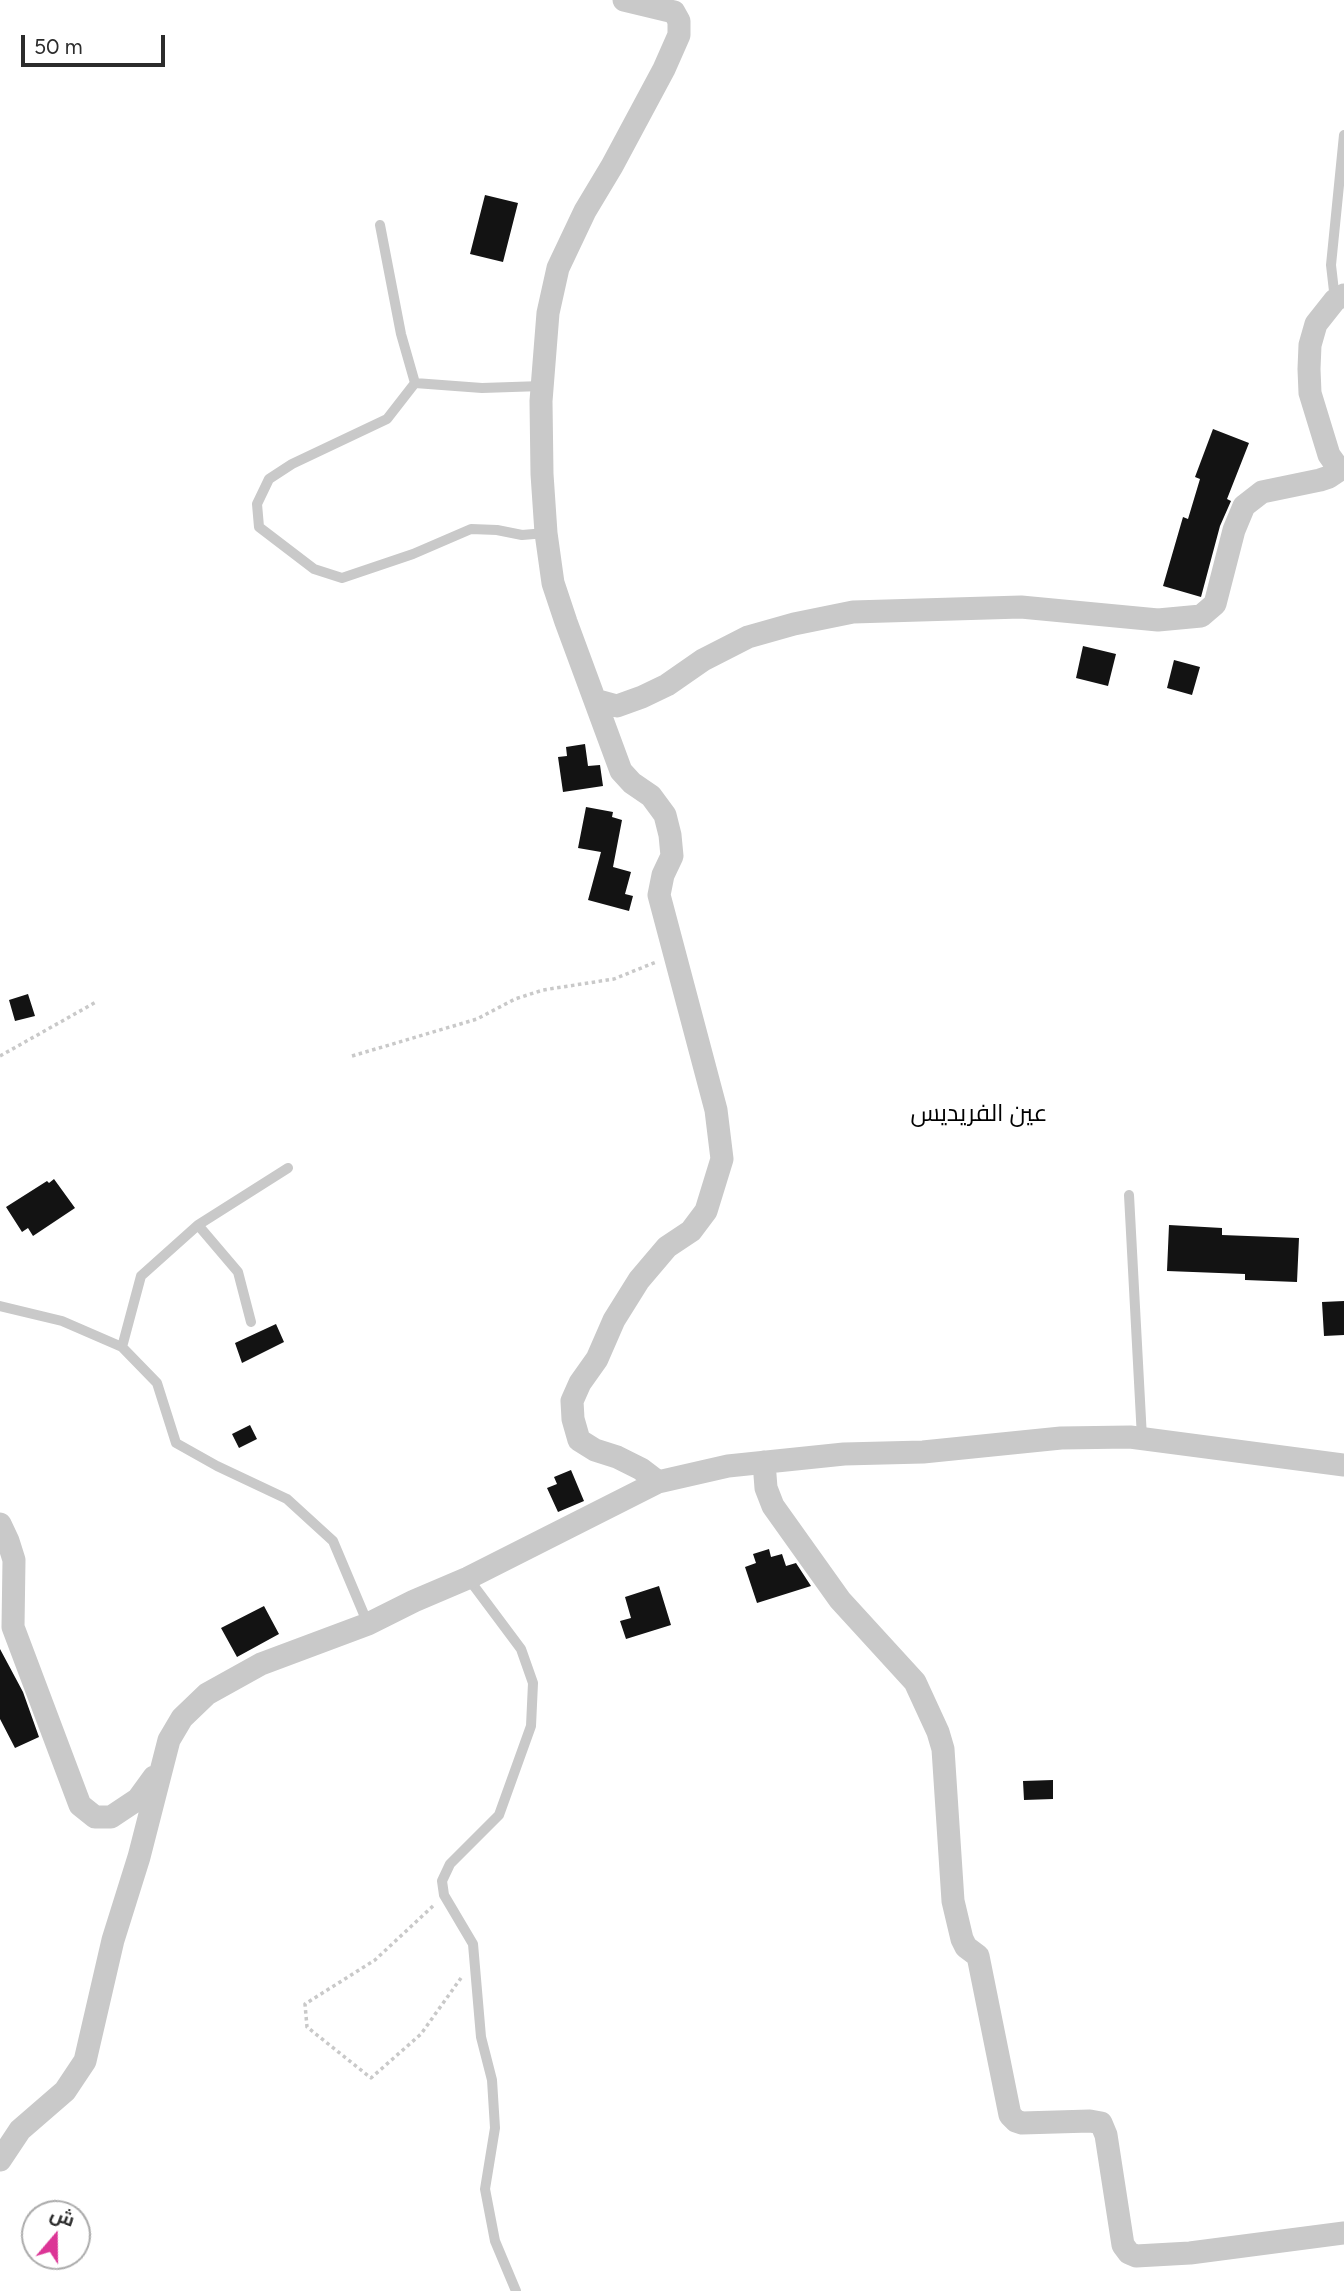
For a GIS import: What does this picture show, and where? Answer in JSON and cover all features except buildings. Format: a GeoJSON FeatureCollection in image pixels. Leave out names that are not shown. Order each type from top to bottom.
{"type":"FeatureCollection","features":[{"type":"Feature","properties":{"kind":"street"},"geometry":{"type":"LineString","coordinates":[[624,0],[674,12],[679,21],[678,35],[658,80],[585,211],[558,268],[548,313],[542,386],[542,461],[545,533],[553,583],[621,771],[632,783],[651,796],[665,814],[672,856],[663,875],[660,895],[716,1110],[722,1159],[706,1212],[691,1231],[667,1247],[639,1280],[614,1320],[597,1359],[580,1383],[572,1401],[573,1419],[579,1440],[595,1450],[641,1469],[658,1482]]}},
{"type":"Feature","properties":{"kind":"street"},"geometry":{"type":"LineString","coordinates":[[595,700],[617,706],[667,685],[703,660],[748,637],[853,612],[1021,607],[1158,621],[1201,616],[1215,604],[1234,530],[1244,506],[1262,492],[1320,480],[1343,469],[1329,455],[1310,393],[1310,345],[1316,324],[1340,297]]}},
{"type":"Feature","properties":{"kind":"street"},"geometry":{"type":"LineString","coordinates":[[0,2160],[20,2130],[65,2091],[85,2061],[113,1940],[139,1857],[169,1740],[182,1718],[207,1694],[261,1664],[368,1624],[468,1578],[658,1482],[728,1466],[844,1454],[923,1452],[1061,1438],[1142,1438],[1344,1465]]}},
{"type":"Feature","properties":{"kind":"street"},"geometry":{"type":"LineString","coordinates":[[764,1462],[766,1488],[773,1506],[840,1600],[915,1682],[938,1732],[943,1749],[953,1902],[962,1939],[966,1947],[978,1956],[1010,2115],[1022,2123],[1101,2123],[1106,2135],[1123,2245],[1129,2253],[1136,2256],[1190,2253],[1344,2233]]}},
{"type":"Feature","properties":{"kind":"street"},"geometry":{"type":"LineString","coordinates":[[0,1524],[14,1560],[13,1627],[80,1805],[95,1817],[111,1817],[138,1799],[160,1768]]}},
{"type":"Feature","properties":{"kind":"lane"},"geometry":{"type":"LineString","coordinates":[[1340,297],[1331,265],[1344,135]]}},
{"type":"Feature","properties":{"kind":"lane"},"geometry":{"type":"LineString","coordinates":[[380,225],[401,334],[415,383]]}},
{"type":"Feature","properties":{"kind":"lane"},"geometry":{"type":"LineString","coordinates":[[415,383],[482,388],[542,386]]}},
{"type":"Feature","properties":{"kind":"lane"},"geometry":{"type":"LineString","coordinates":[[415,383],[387,419],[292,464],[269,479],[257,505],[259,527],[314,569],[342,578],[413,554],[471,529],[522,535],[545,533]]}},
{"type":"Feature","properties":{"kind":"lane"},"geometry":{"type":"LineString","coordinates":[[122,1347],[141,1276],[198,1225],[288,1168]]}},
{"type":"Feature","properties":{"kind":"lane"},"geometry":{"type":"LineString","coordinates":[[1129,1195],[1142,1438]]}},
{"type":"Feature","properties":{"kind":"lane"},"geometry":{"type":"LineString","coordinates":[[198,1225],[238,1272],[251,1322]]}},
{"type":"Feature","properties":{"kind":"lane"},"geometry":{"type":"LineString","coordinates":[[0,1306],[62,1321],[122,1347],[157,1383],[176,1443],[287,1499],[333,1541],[368,1624]]}},
{"type":"Feature","properties":{"kind":"lane"},"geometry":{"type":"LineString","coordinates":[[468,1578],[521,1649],[533,1683],[531,1726],[499,1815],[450,1864],[442,1881],[444,1895],[473,1944],[481,2037],[492,2080],[495,2128],[485,2189],[495,2241],[516,2291]]}},
{"type":"Feature","properties":{"kind":"path"},"geometry":{"type":"LineString","coordinates":[[352,1056],[478,1019],[514,999],[542,990],[614,979],[675,956]]}},
{"type":"Feature","properties":{"kind":"path"},"geometry":{"type":"LineString","coordinates":[[0,1056],[96,1002]]}},
{"type":"Feature","properties":{"kind":"path"},"geometry":{"type":"LineString","coordinates":[[444,1895],[375,1960],[305,2004],[307,2028],[371,2078],[421,2034],[475,1958]]}},
{"type":"Feature","properties":{"kind":"district","name":"عين الفريديس"},"geometry":{"type":"Point","coordinates":[979,1114]}}]}
